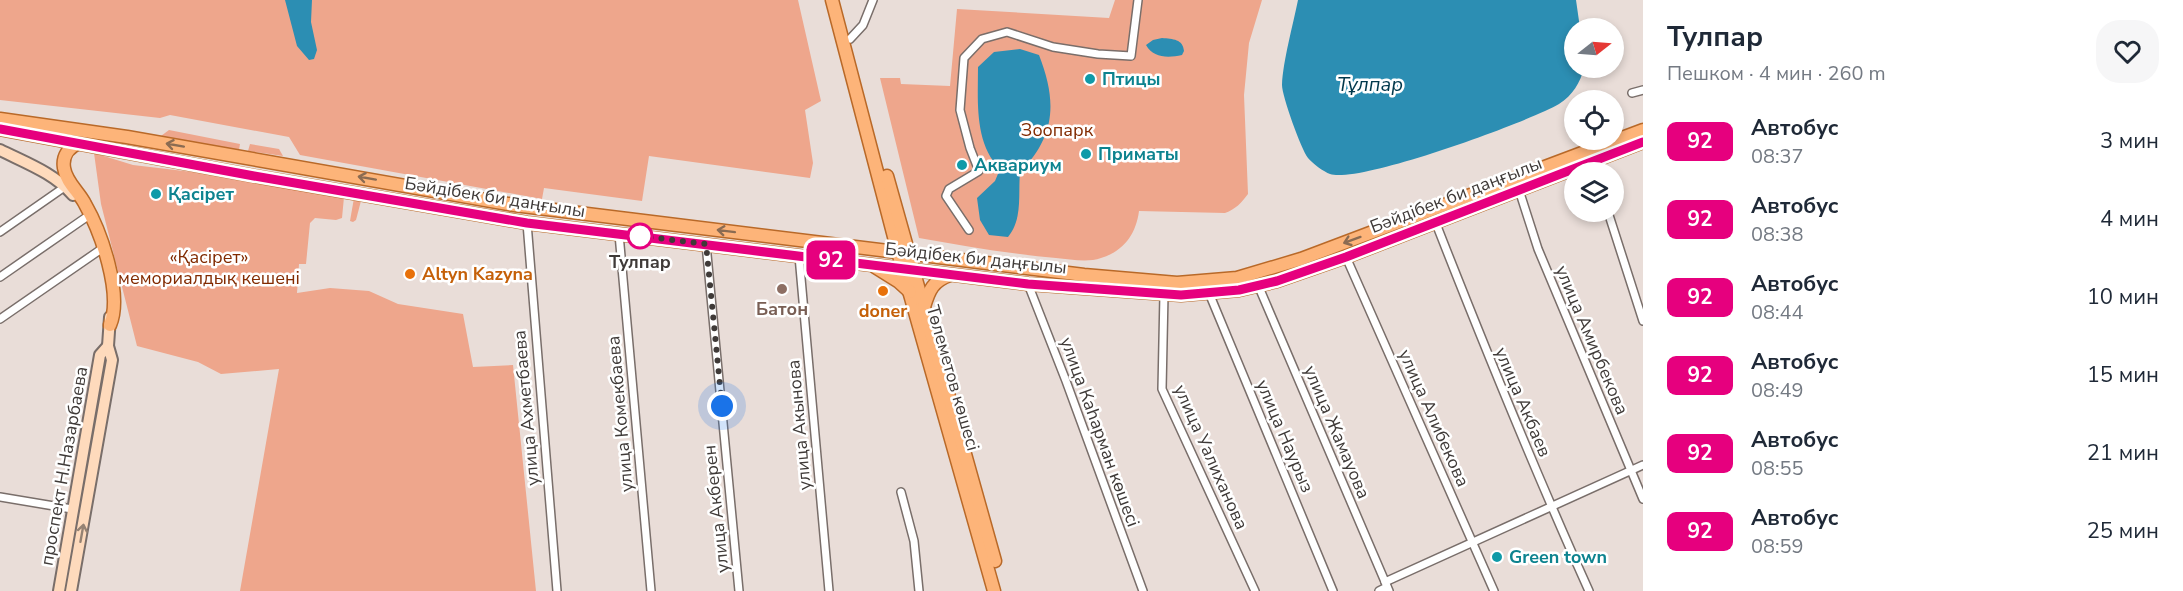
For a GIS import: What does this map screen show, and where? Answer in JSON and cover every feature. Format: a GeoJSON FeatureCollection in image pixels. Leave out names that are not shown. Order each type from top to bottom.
{"type":"FeatureCollection","features":[{"type":"Feature","properties":{"kind":"main road","name":"Төлеметов көшесі"},"geometry":{"type":"LineString","coordinates":[[832,0],[904,252]]}},
{"type":"Feature","properties":{"kind":"main road","name":"Төлеметов көшесі"},"geometry":{"type":"LineString","coordinates":[[840,0],[908,268],[924,307],[1003,591]]}},
{"type":"Feature","properties":{"kind":"main road","name":"Бәйдібек би даңғылы"},"geometry":{"type":"LineString","coordinates":[[0,119],[127,136],[514,205],[1095,276],[1177,283],[1228,279],[1300,259],[1564,171]]}},
{"type":"Feature","properties":{"kind":"main road","name":"Бәйдібек би даңғылы"},"geometry":{"type":"LineString","coordinates":[[0,129],[79,142],[123,153],[527,223],[1028,284],[1164,294],[1209,293],[1239,290],[1258,285],[1346,257],[1564,172]]}},
{"type":"Feature","properties":{"kind":"main road","name":"Бәйдібек би даңғылы"},"geometry":{"type":"LineString","coordinates":[[1591,162],[1643,130]]}},
{"type":"Feature","properties":{"kind":"main road"},"geometry":{"type":"LineString","coordinates":[[79,142],[68,150],[63,167],[70,183],[91,214],[104,249],[115,302],[110,325]]}},
{"type":"Feature","properties":{"kind":"main road","name":"Бәйдібек би даңғылы"},"geometry":{"type":"LineString","coordinates":[[1591,162],[1643,142]]}},
{"type":"Feature","properties":{"kind":"main road"},"geometry":{"type":"LineString","coordinates":[[2,151],[50,175],[66,186],[88,216],[100,250],[106,277],[110,325],[108,346]]}},
{"type":"Feature","properties":{"kind":"main road"},"geometry":{"type":"LineString","coordinates":[[747,234],[747,249]]}},
{"type":"Feature","properties":{"kind":"main road"},"geometry":{"type":"LineString","coordinates":[[869,264],[890,276],[910,292]]}},
{"type":"Feature","properties":{"kind":"main road","name":"Төлеметов көшесі"},"geometry":{"type":"LineString","coordinates":[[908,268],[910,292],[994,591]]}},
{"type":"Feature","properties":{"kind":"main road"},"geometry":{"type":"LineString","coordinates":[[924,307],[932,286],[952,274]]}},
{"type":"Feature","properties":{"kind":"main road","name":"проспект Н.Назарбаева"},"geometry":{"type":"LineString","coordinates":[[59,591],[100,356],[108,346]]}},
{"type":"Feature","properties":{"kind":"main road","name":"проспект Н.Назарбаева"},"geometry":{"type":"LineString","coordinates":[[71,591],[112,360],[108,346]]}},
{"type":"Feature","properties":{"kind":"street"},"geometry":{"type":"LineString","coordinates":[[850,39],[863,25],[873,0]]}},
{"type":"Feature","properties":{"kind":"street"},"geometry":{"type":"LineString","coordinates":[[969,230],[945,196],[949,189],[980,171],[970,148],[960,110],[964,58],[982,39],[1007,32],[1053,47],[1131,56],[1138,0]]}},
{"type":"Feature","properties":{"kind":"street"},"geometry":{"type":"LineString","coordinates":[[1632,93],[1643,90]]}},
{"type":"Feature","properties":{"kind":"street"},"geometry":{"type":"LineString","coordinates":[[0,232],[66,186]]}},
{"type":"Feature","properties":{"kind":"street","name":"улица Амирбекова"},"geometry":{"type":"LineString","coordinates":[[1519,190],[1538,249],[1643,498]]}},
{"type":"Feature","properties":{"kind":"street"},"geometry":{"type":"LineString","coordinates":[[0,277],[88,216]]}},
{"type":"Feature","properties":{"kind":"street","name":"улица Акбаев"},"geometry":{"type":"LineString","coordinates":[[1435,221],[1490,363],[1589,591]]}},
{"type":"Feature","properties":{"kind":"street"},"geometry":{"type":"LineString","coordinates":[[1611,222],[1643,321]]}},
{"type":"Feature","properties":{"kind":"street","name":"улица Ахметбаева"},"geometry":{"type":"LineString","coordinates":[[527,223],[557,591]]}},
{"type":"Feature","properties":{"kind":"street","name":"улица Комекбаева"},"geometry":{"type":"LineString","coordinates":[[619,234],[651,591]]}},
{"type":"Feature","properties":{"kind":"street","name":"улица Акберен"},"geometry":{"type":"LineString","coordinates":[[706,244],[739,591]]}},
{"type":"Feature","properties":{"kind":"street"},"geometry":{"type":"LineString","coordinates":[[0,319],[100,250]]}},
{"type":"Feature","properties":{"kind":"street","name":"улица Акынова"},"geometry":{"type":"LineString","coordinates":[[799,256],[829,591]]}},
{"type":"Feature","properties":{"kind":"street","name":"улица Алибекова"},"geometry":{"type":"LineString","coordinates":[[1346,257],[1494,591]]}},
{"type":"Feature","properties":{"kind":"street","name":"улица Каһарман көшесі"},"geometry":{"type":"LineString","coordinates":[[1028,284],[1143,591]]}},
{"type":"Feature","properties":{"kind":"street","name":"улица Жамауова"},"geometry":{"type":"LineString","coordinates":[[1258,285],[1387,587]]}},
{"type":"Feature","properties":{"kind":"street","name":"улица Наурыз"},"geometry":{"type":"LineString","coordinates":[[1209,293],[1334,591]]}},
{"type":"Feature","properties":{"kind":"street","name":"улица Уалиханова"},"geometry":{"type":"LineString","coordinates":[[1164,294],[1162,389],[1255,591]]}},
{"type":"Feature","properties":{"kind":"street"},"geometry":{"type":"LineString","coordinates":[[1379,591],[1473,541],[1643,465]]}},
{"type":"Feature","properties":{"kind":"street"},"geometry":{"type":"LineString","coordinates":[[901,492],[914,541],[919,591]]}},
{"type":"Feature","properties":{"kind":"street"},"geometry":{"type":"LineString","coordinates":[[0,497],[72,509]]}},
{"type":"Feature","properties":{"kind":"green space"},"geometry":{"type":"Polygon","coordinates":[[[0,0],[798,0],[821,101],[805,110],[813,163],[810,178],[649,156],[642,201],[544,188],[542,199],[300,155],[289,137],[170,115],[160,118],[0,100],[0,0]]]}},
{"type":"Feature","properties":{"kind":"green space","name":"Зоопарк"},"geometry":{"type":"Polygon","coordinates":[[[1115,0],[1262,0],[1249,43],[1244,95],[1248,194],[1241,203],[1225,213],[1139,211],[1132,234],[1122,246],[1109,255],[1090,260],[1022,254],[919,238],[880,78],[900,78],[901,84],[950,86],[957,9],[1109,18],[1115,0]]]}},
{"type":"Feature","properties":{"kind":"green space"},"geometry":{"type":"Polygon","coordinates":[[[169,130],[240,144],[239,150],[161,136],[169,130]]]}},
{"type":"Feature","properties":{"kind":"green space"},"geometry":{"type":"Polygon","coordinates":[[[250,144],[279,149],[283,156],[248,151],[250,144]]]}},
{"type":"Feature","properties":{"kind":"green space","name":"«Қасірет» мемориалдық кешені"},"geometry":{"type":"Polygon","coordinates":[[[94,153],[133,165],[268,181],[344,197],[342,218],[336,220],[315,218],[310,223],[306,264],[299,264],[297,293],[330,288],[369,291],[398,304],[463,314],[473,367],[513,365],[536,591],[240,591],[279,369],[221,374],[198,362],[137,346],[101,204],[94,153]]]}},
{"type":"Feature","properties":{"kind":"green space"},"geometry":{"type":"Polygon","coordinates":[[[362,197],[356,220],[350,221],[354,198],[362,197]]]}},
{"type":"Feature","properties":{"kind":"water"},"geometry":{"type":"Polygon","coordinates":[[[285,0],[312,0],[311,22],[317,50],[314,59],[309,60],[297,46],[285,0]]]}},
{"type":"Feature","properties":{"kind":"water","name":"Тұлпар"},"geometry":{"type":"Polygon","coordinates":[[[1298,0],[1576,0],[1579,18],[1564,18],[1564,78],[1580,78],[1574,90],[1564,90],[1564,100],[1541,113],[1481,137],[1374,170],[1347,175],[1330,174],[1308,158],[1292,122],[1283,91],[1284,65],[1298,0]]]}},
{"type":"Feature","properties":{"kind":"water"},"geometry":{"type":"Polygon","coordinates":[[[1162,38],[1180,42],[1184,51],[1182,55],[1171,57],[1157,55],[1146,45],[1162,38]]]}},
{"type":"Feature","properties":{"kind":"water"},"geometry":{"type":"Polygon","coordinates":[[[1020,49],[1039,55],[1049,88],[1050,117],[1041,145],[1020,172],[1019,206],[1013,230],[1008,237],[989,235],[980,220],[977,198],[995,181],[1000,169],[986,147],[979,121],[978,67],[994,52],[1020,49]]]}},
{"type":"Feature","properties":{"kind":"bus line","name":"92"},"geometry":{"type":"LineString","coordinates":[[0,129],[79,142],[123,153],[527,223],[1028,284],[1181,295],[1239,290],[1277,281],[1346,257],[1643,142]]}},
{"type":"Feature","properties":{"kind":"place","name":"Птицы"},"geometry":{"type":"Point","coordinates":[1090,79]}},
{"type":"Feature","properties":{"kind":"place","name":"Приматы"},"geometry":{"type":"Point","coordinates":[1086,154]}},
{"type":"Feature","properties":{"kind":"place","name":"Аквариум"},"geometry":{"type":"Point","coordinates":[962,165]}},
{"type":"Feature","properties":{"kind":"place","name":"Қасірет"},"geometry":{"type":"Point","coordinates":[156,194]}},
{"type":"Feature","properties":{"kind":"place","name":"Тулпар"},"geometry":{"type":"Point","coordinates":[640,236]}},
{"type":"Feature","properties":{"kind":"place","name":"Altyn Kazyna"},"geometry":{"type":"Point","coordinates":[410,274]}},
{"type":"Feature","properties":{"kind":"place","name":"Батон"},"geometry":{"type":"Point","coordinates":[782,289]}},
{"type":"Feature","properties":{"kind":"place","name":"doner"},"geometry":{"type":"Point","coordinates":[883,291]}},
{"type":"Feature","properties":{"kind":"place","name":"Green town"},"geometry":{"type":"Point","coordinates":[1497,557]}},
{"type":"Feature","properties":{"kind":"route"},"geometry":{"type":"LineString","coordinates":[[640,236],[706,244],[722,406]]}}]}
